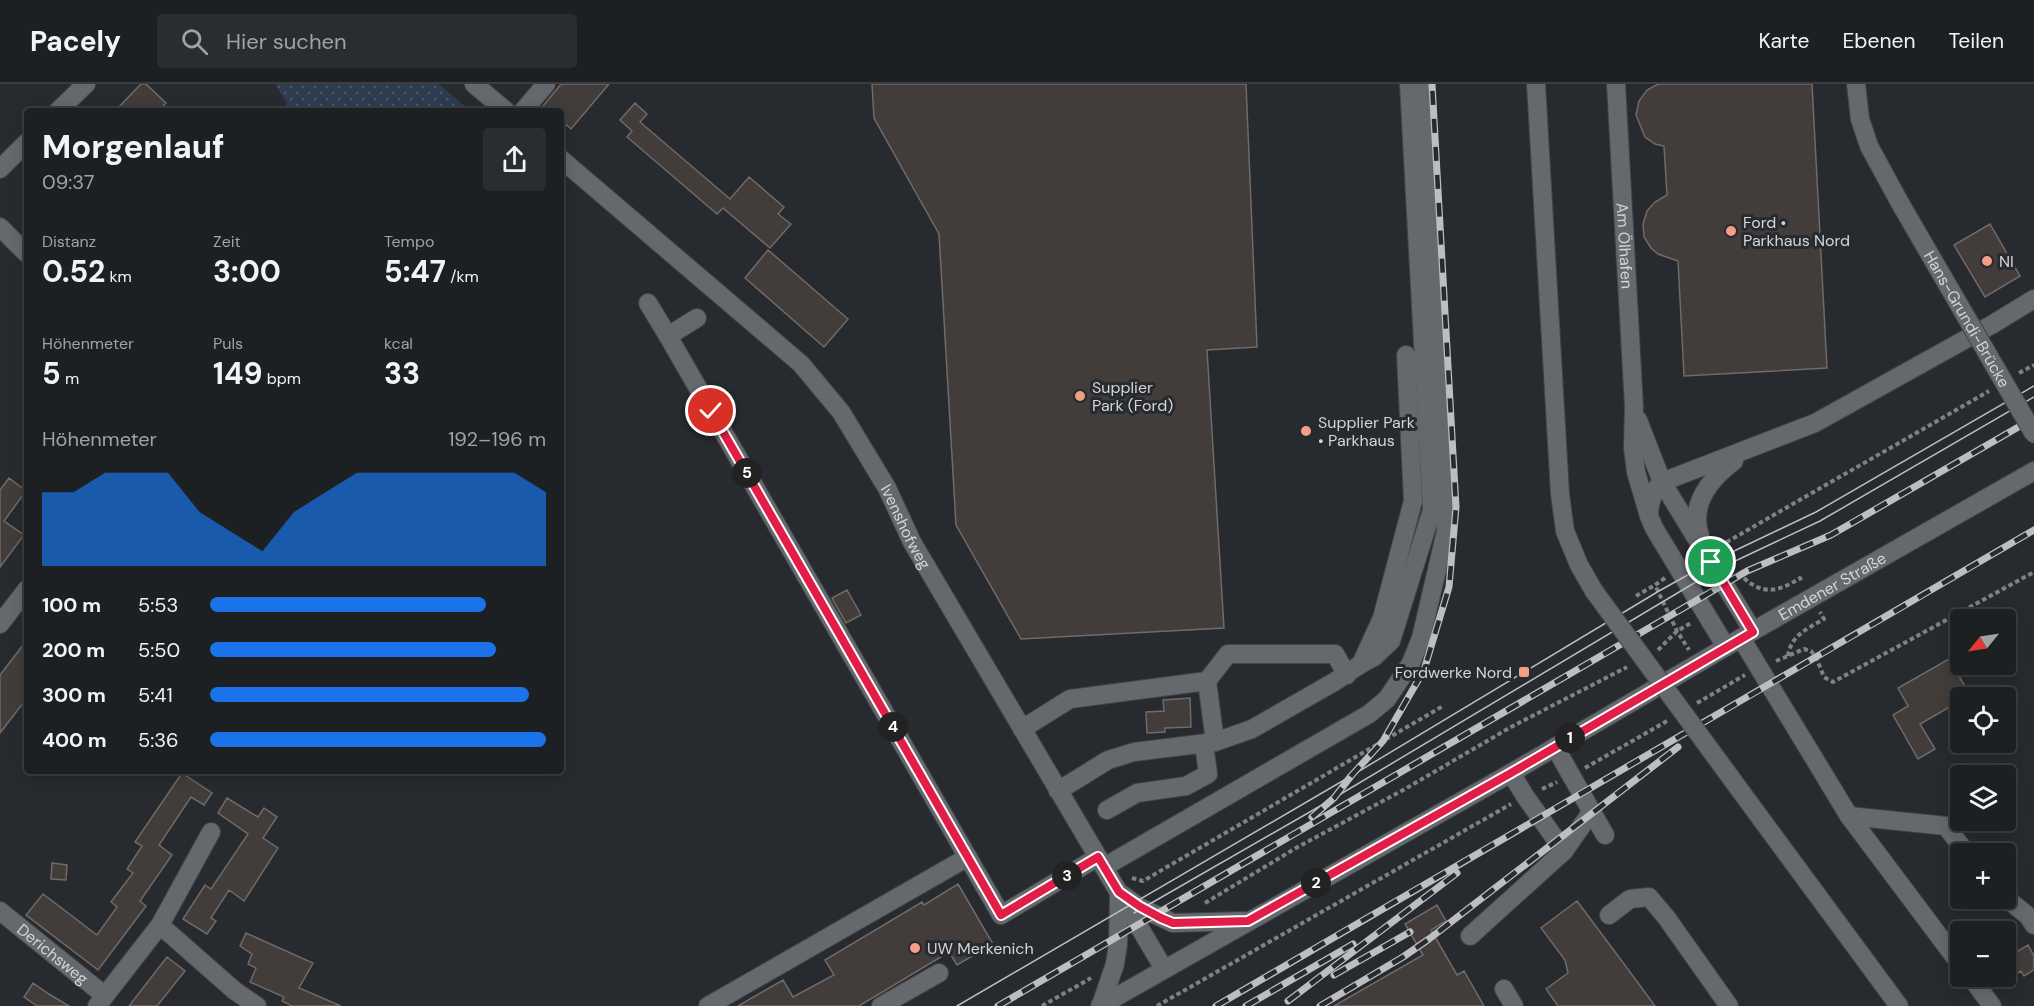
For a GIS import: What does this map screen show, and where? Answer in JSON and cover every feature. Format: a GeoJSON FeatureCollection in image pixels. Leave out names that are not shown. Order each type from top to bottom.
{"type":"FeatureCollection","features":[{"type":"Feature","properties":{"kind":"street"},"geometry":{"type":"LineString","coordinates":[[61,108],[86,84]]}},
{"type":"Feature","properties":{"kind":"street"},"geometry":{"type":"LineString","coordinates":[[474,84],[502,108]]}},
{"type":"Feature","properties":{"kind":"street"},"geometry":{"type":"LineString","coordinates":[[526,108],[546,84]]}},
{"type":"Feature","properties":{"kind":"street"},"geometry":{"type":"LineString","coordinates":[[1058,791],[1108,760],[1134,752],[1209,743],[1252,729],[1374,657],[1390,641],[1432,510],[1409,84]]}},
{"type":"Feature","properties":{"kind":"street"},"geometry":{"type":"LineString","coordinates":[[648,303],[1001,915],[1369,714],[1387,699],[1411,663],[1421,638],[1446,531],[1423,84]]}},
{"type":"Feature","properties":{"kind":"street"},"geometry":{"type":"LineString","coordinates":[[1536,84],[1560,494],[1565,531],[1579,565],[1594,591],[1899,1006]]}},
{"type":"Feature","properties":{"kind":"street","name":"Am Ölhafen"},"geometry":{"type":"LineString","coordinates":[[1616,84],[1634,407],[1632,448],[1636,472],[1654,528],[1679,568],[1740,639]]}},
{"type":"Feature","properties":{"kind":"street","name":"Hans-Grundi-Brücke"},"geometry":{"type":"LineString","coordinates":[[1856,84],[1860,119],[1869,146],[2034,434]]}},
{"type":"Feature","properties":{"kind":"street"},"geometry":{"type":"LineString","coordinates":[[0,169],[24,145]]}},
{"type":"Feature","properties":{"kind":"street","name":"Ivenshofweg"},"geometry":{"type":"LineString","coordinates":[[564,162],[801,364],[841,412],[887,488],[912,542],[1058,791],[1101,862],[1126,888],[1164,969]]}},
{"type":"Feature","properties":{"kind":"street"},"geometry":{"type":"LineString","coordinates":[[0,227],[24,251]]}},
{"type":"Feature","properties":{"kind":"street"},"geometry":{"type":"LineString","coordinates":[[1649,516],[1649,506],[1657,486],[1662,482],[1815,423],[1993,324],[2034,298]]}},
{"type":"Feature","properties":{"kind":"street"},"geometry":{"type":"LineString","coordinates":[[668,336],[697,318]]}},
{"type":"Feature","properties":{"kind":"street"},"geometry":{"type":"LineString","coordinates":[[1354,669],[1382,618],[1413,501],[1407,355]]}},
{"type":"Feature","properties":{"kind":"street","name":"Am Ölhafen"},"geometry":{"type":"LineString","coordinates":[[1634,407],[1644,440],[1662,482],[1706,554],[1740,639]]}},
{"type":"Feature","properties":{"kind":"street"},"geometry":{"type":"LineString","coordinates":[[1706,554],[1698,530],[1696,513],[1699,501],[1706,488],[1721,471],[1744,452]]}},
{"type":"Feature","properties":{"kind":"street","name":"Emdener Straße"},"geometry":{"type":"LineString","coordinates":[[1101,1006],[1511,773],[2034,471]]}},
{"type":"Feature","properties":{"kind":"street"},"geometry":{"type":"LineString","coordinates":[[0,624],[24,593]]}},
{"type":"Feature","properties":{"kind":"street"},"geometry":{"type":"LineString","coordinates":[[1740,639],[1849,816],[1950,951]]}},
{"type":"Feature","properties":{"kind":"street"},"geometry":{"type":"LineString","coordinates":[[1107,810],[1137,793],[1186,786],[1208,774],[1207,681],[1228,654],[1335,654],[1354,669]]}},
{"type":"Feature","properties":{"kind":"street"},"geometry":{"type":"LineString","coordinates":[[1022,729],[1070,699],[1207,681]]}},
{"type":"Feature","properties":{"kind":"street"},"geometry":{"type":"LineString","coordinates":[[1555,747],[1605,835]]}},
{"type":"Feature","properties":{"kind":"street"},"geometry":{"type":"LineString","coordinates":[[1511,773],[1564,851]]}},
{"type":"Feature","properties":{"kind":"street"},"geometry":{"type":"LineString","coordinates":[[1470,936],[1564,851],[1592,812]]}},
{"type":"Feature","properties":{"kind":"street"},"geometry":{"type":"LineString","coordinates":[[1849,816],[1946,826],[1959,843]]}},
{"type":"Feature","properties":{"kind":"street","name":"Derichsweg"},"geometry":{"type":"LineString","coordinates":[[0,911],[100,1001],[160,925],[211,832]]}},
{"type":"Feature","properties":{"kind":"street"},"geometry":{"type":"LineString","coordinates":[[708,1006],[968,857]]}},
{"type":"Feature","properties":{"kind":"street"},"geometry":{"type":"LineString","coordinates":[[1126,888],[1139,906],[1173,923],[1248,921]]}},
{"type":"Feature","properties":{"kind":"street"},"geometry":{"type":"LineString","coordinates":[[1101,1006],[1115,964],[1126,888]]}},
{"type":"Feature","properties":{"kind":"street"},"geometry":{"type":"LineString","coordinates":[[1609,915],[1630,899],[1649,897],[1666,917],[1729,1006]]}},
{"type":"Feature","properties":{"kind":"street"},"geometry":{"type":"LineString","coordinates":[[2016,906],[2028,916],[2034,925]]}},
{"type":"Feature","properties":{"kind":"street"},"geometry":{"type":"LineString","coordinates":[[160,925],[235,991],[256,1006]]}},
{"type":"Feature","properties":{"kind":"street"},"geometry":{"type":"LineString","coordinates":[[881,1006],[939,973]]}},
{"type":"Feature","properties":{"kind":"street"},"geometry":{"type":"LineString","coordinates":[[1978,987],[1992,1006]]}},
{"type":"Feature","properties":{"kind":"street"},"geometry":{"type":"LineString","coordinates":[[1504,989],[1514,1006]]}},
{"type":"Feature","properties":{"kind":"path"},"geometry":{"type":"LineString","coordinates":[[2014,376],[2034,364]]}},
{"type":"Feature","properties":{"kind":"path"},"geometry":{"type":"LineString","coordinates":[[1706,554],[1995,387]]}},
{"type":"Feature","properties":{"kind":"path"},"geometry":{"type":"LineString","coordinates":[[1636,596],[1679,568]]}},
{"type":"Feature","properties":{"kind":"path"},"geometry":{"type":"LineString","coordinates":[[1688,709],[1760,669],[1804,650],[1811,651],[1824,677],[1833,682],[2034,572]]}},
{"type":"Feature","properties":{"kind":"path"},"geometry":{"type":"LineString","coordinates":[[1655,585],[1677,631],[1662,648],[1655,652]]}},
{"type":"Feature","properties":{"kind":"path"},"geometry":{"type":"LineString","coordinates":[[1200,906],[1296,848],[1405,789],[1511,727],[1631,665]]}},
{"type":"Feature","properties":{"kind":"path"},"geometry":{"type":"LineString","coordinates":[[1126,888],[1128,876],[1143,882],[1443,706]]}},
{"type":"Feature","properties":{"kind":"path"},"geometry":{"type":"LineString","coordinates":[[1157,1006],[1525,796],[1571,776],[1668,720]]}},
{"type":"Feature","properties":{"kind":"shaded area"},"geometry":{"type":"Polygon","coordinates":[[[275,84],[439,84],[467,108],[283,108],[287,104],[275,84]]]}},
{"type":"Feature","properties":{"kind":"building"},"geometry":{"type":"Polygon","coordinates":[[[141,84],[146,84],[166,103],[161,108],[118,108],[141,84]]]}},
{"type":"Feature","properties":{"kind":"building"},"geometry":{"type":"Polygon","coordinates":[[[561,84],[609,84],[571,129],[564,123],[564,108],[541,108],[561,84]]]}},
{"type":"Feature","properties":{"kind":"building","name":"Supplier Park (Ford)"},"geometry":{"type":"Polygon","coordinates":[[[872,84],[1246,84],[1257,347],[1207,350],[1224,628],[1021,639],[956,525],[939,234],[874,118],[872,84]]]}},
{"type":"Feature","properties":{"kind":"building","name":"Ford • Parkhaus Nord"},"geometry":{"type":"Polygon","coordinates":[[[1658,84],[1812,84],[1827,368],[1684,376],[1678,261],[1658,254],[1644,237],[1643,224],[1647,211],[1655,202],[1667,195],[1664,146],[1655,144],[1645,137],[1636,115],[1639,101],[1647,90],[1658,84]]]}},
{"type":"Feature","properties":{"kind":"building"},"geometry":{"type":"Polygon","coordinates":[[[635,103],[647,114],[640,122],[730,199],[749,177],[784,207],[778,214],[791,224],[770,248],[723,208],[717,214],[627,137],[632,131],[620,120],[635,103]]]}},
{"type":"Feature","properties":{"kind":"building","name":"NI"},"geometry":{"type":"Polygon","coordinates":[[[1990,224],[2020,276],[1985,297],[1954,245],[1990,224]]]}},
{"type":"Feature","properties":{"kind":"building"},"geometry":{"type":"Polygon","coordinates":[[[768,250],[848,319],[824,347],[745,278],[768,250]]]}},
{"type":"Feature","properties":{"kind":"building"},"geometry":{"type":"Polygon","coordinates":[[[9,478],[24,489],[24,494],[4,521],[24,535],[0,567],[0,490],[9,478]]]}},
{"type":"Feature","properties":{"kind":"building"},"geometry":{"type":"Polygon","coordinates":[[[847,590],[861,615],[846,623],[832,598],[847,590]]]}},
{"type":"Feature","properties":{"kind":"building"},"geometry":{"type":"Polygon","coordinates":[[[24,644],[24,702],[0,733],[0,675],[24,644]]]}},
{"type":"Feature","properties":{"kind":"building"},"geometry":{"type":"Polygon","coordinates":[[[1949,659],[1950,675],[1958,675],[1965,687],[1950,687],[1950,707],[1920,724],[1935,749],[1918,759],[1893,715],[1908,706],[1898,688],[1949,659]]]}},
{"type":"Feature","properties":{"kind":"building"},"geometry":{"type":"Polygon","coordinates":[[[1190,698],[1191,727],[1165,728],[1165,732],[1147,733],[1146,712],[1164,711],[1163,700],[1190,698]]]}},
{"type":"Feature","properties":{"kind":"building"},"geometry":{"type":"Polygon","coordinates":[[[181,774],[212,793],[204,805],[191,797],[159,845],[172,855],[140,901],[146,906],[98,970],[26,915],[43,894],[97,935],[117,907],[111,902],[133,873],[127,869],[142,846],[135,842],[181,774]]]}},
{"type":"Feature","properties":{"kind":"building"},"geometry":{"type":"Polygon","coordinates":[[[227,798],[258,817],[264,808],[277,817],[263,838],[278,848],[244,901],[229,890],[211,918],[216,921],[207,934],[183,919],[205,885],[211,889],[248,834],[218,813],[227,798]]]}},
{"type":"Feature","properties":{"kind":"building"},"geometry":{"type":"Polygon","coordinates":[[[52,863],[67,865],[66,880],[51,879],[52,863]]]}},
{"type":"Feature","properties":{"kind":"building","name":"UW Merkenich"},"geometry":{"type":"Polygon","coordinates":[[[958,884],[993,944],[957,965],[949,952],[859,1006],[738,1006],[783,980],[793,997],[834,975],[825,960],[922,902],[924,905],[958,884]]]}},
{"type":"Feature","properties":{"kind":"building"},"geometry":{"type":"Polygon","coordinates":[[[1577,901],[1655,1006],[1558,1006],[1546,989],[1568,973],[1565,960],[1541,928],[1577,901]]]}},
{"type":"Feature","properties":{"kind":"building"},"geometry":{"type":"Polygon","coordinates":[[[1437,905],[1446,921],[1431,930],[1457,975],[1464,971],[1484,1006],[1334,1006],[1423,955],[1405,924],[1437,905]]]}},
{"type":"Feature","properties":{"kind":"building"},"geometry":{"type":"Polygon","coordinates":[[[246,933],[313,963],[299,988],[341,1006],[292,1006],[282,1001],[284,997],[250,982],[256,968],[248,964],[252,954],[240,946],[246,933]]]}},
{"type":"Feature","properties":{"kind":"building"},"geometry":{"type":"Polygon","coordinates":[[[2028,945],[2034,956],[2034,970],[2024,976],[2021,971],[2016,974],[2016,952],[2028,945]]]}},
{"type":"Feature","properties":{"kind":"building"},"geometry":{"type":"Polygon","coordinates":[[[167,957],[185,971],[157,1006],[129,1006],[167,957]]]}},
{"type":"Feature","properties":{"kind":"building"},"geometry":{"type":"Polygon","coordinates":[[[33,983],[69,1006],[37,1006],[24,997],[33,983]]]}},
{"type":"Feature","properties":{"kind":"tram line"},"geometry":{"type":"LineString","coordinates":[[957,1006],[1351,776],[1659,591],[1711,562],[1816,512],[2034,386]]}},
{"type":"Feature","properties":{"kind":"tram line"},"geometry":{"type":"LineString","coordinates":[[1134,913],[1334,798],[1716,570],[1820,521],[2034,397]]}},
{"type":"Feature","properties":{"kind":"railway"},"geometry":{"type":"LineString","coordinates":[[1312,817],[1334,798],[1383,741],[1424,670],[1449,587],[1456,507],[1432,84]]}},
{"type":"Feature","properties":{"kind":"railway"},"geometry":{"type":"LineString","coordinates":[[998,1006],[1747,571],[1831,535],[2034,418]]}},
{"type":"Feature","properties":{"kind":"railway"},"geometry":{"type":"LineString","coordinates":[[1216,1006],[2034,530]]}},
{"type":"Feature","properties":{"kind":"railway"},"geometry":{"type":"LineString","coordinates":[[1320,1006],[1429,939],[1678,747]]}},
{"type":"Feature","properties":{"kind":"railway"},"geometry":{"type":"LineString","coordinates":[[1288,1001],[1457,873]]}},
{"type":"Feature","properties":{"kind":"railway"},"geometry":{"type":"LineString","coordinates":[[1334,975],[1410,932]]}},
{"type":"Feature","properties":{"kind":"railway"},"geometry":{"type":"LineString","coordinates":[[1246,1006],[1353,944]]}},
{"type":"Feature","properties":{"kind":"place","name":"Ford • Parkhaus Nord"},"geometry":{"type":"Point","coordinates":[1731,231]}},
{"type":"Feature","properties":{"kind":"place","name":"NI"},"geometry":{"type":"Point","coordinates":[1987,261]}},
{"type":"Feature","properties":{"kind":"place","name":"Supplier Park (Ford)"},"geometry":{"type":"Point","coordinates":[1080,396]}},
{"type":"Feature","properties":{"kind":"place","name":"Supplier Park • Parkhaus"},"geometry":{"type":"Point","coordinates":[1306,431]}},
{"type":"Feature","properties":{"kind":"place","name":"Fordwerke Nord"},"geometry":{"type":"Point","coordinates":[1524,672]}},
{"type":"Feature","properties":{"kind":"place","name":"UW Merkenich"},"geometry":{"type":"Point","coordinates":[915,948]}},
{"type":"Feature","properties":{"kind":"route"},"geometry":{"type":"LineString","coordinates":[[711,411],[1001,915],[1098,857],[1119,892],[1161,918],[1173,923],[1248,921],[1511,773],[1753,632],[1711,562]]}}]}
